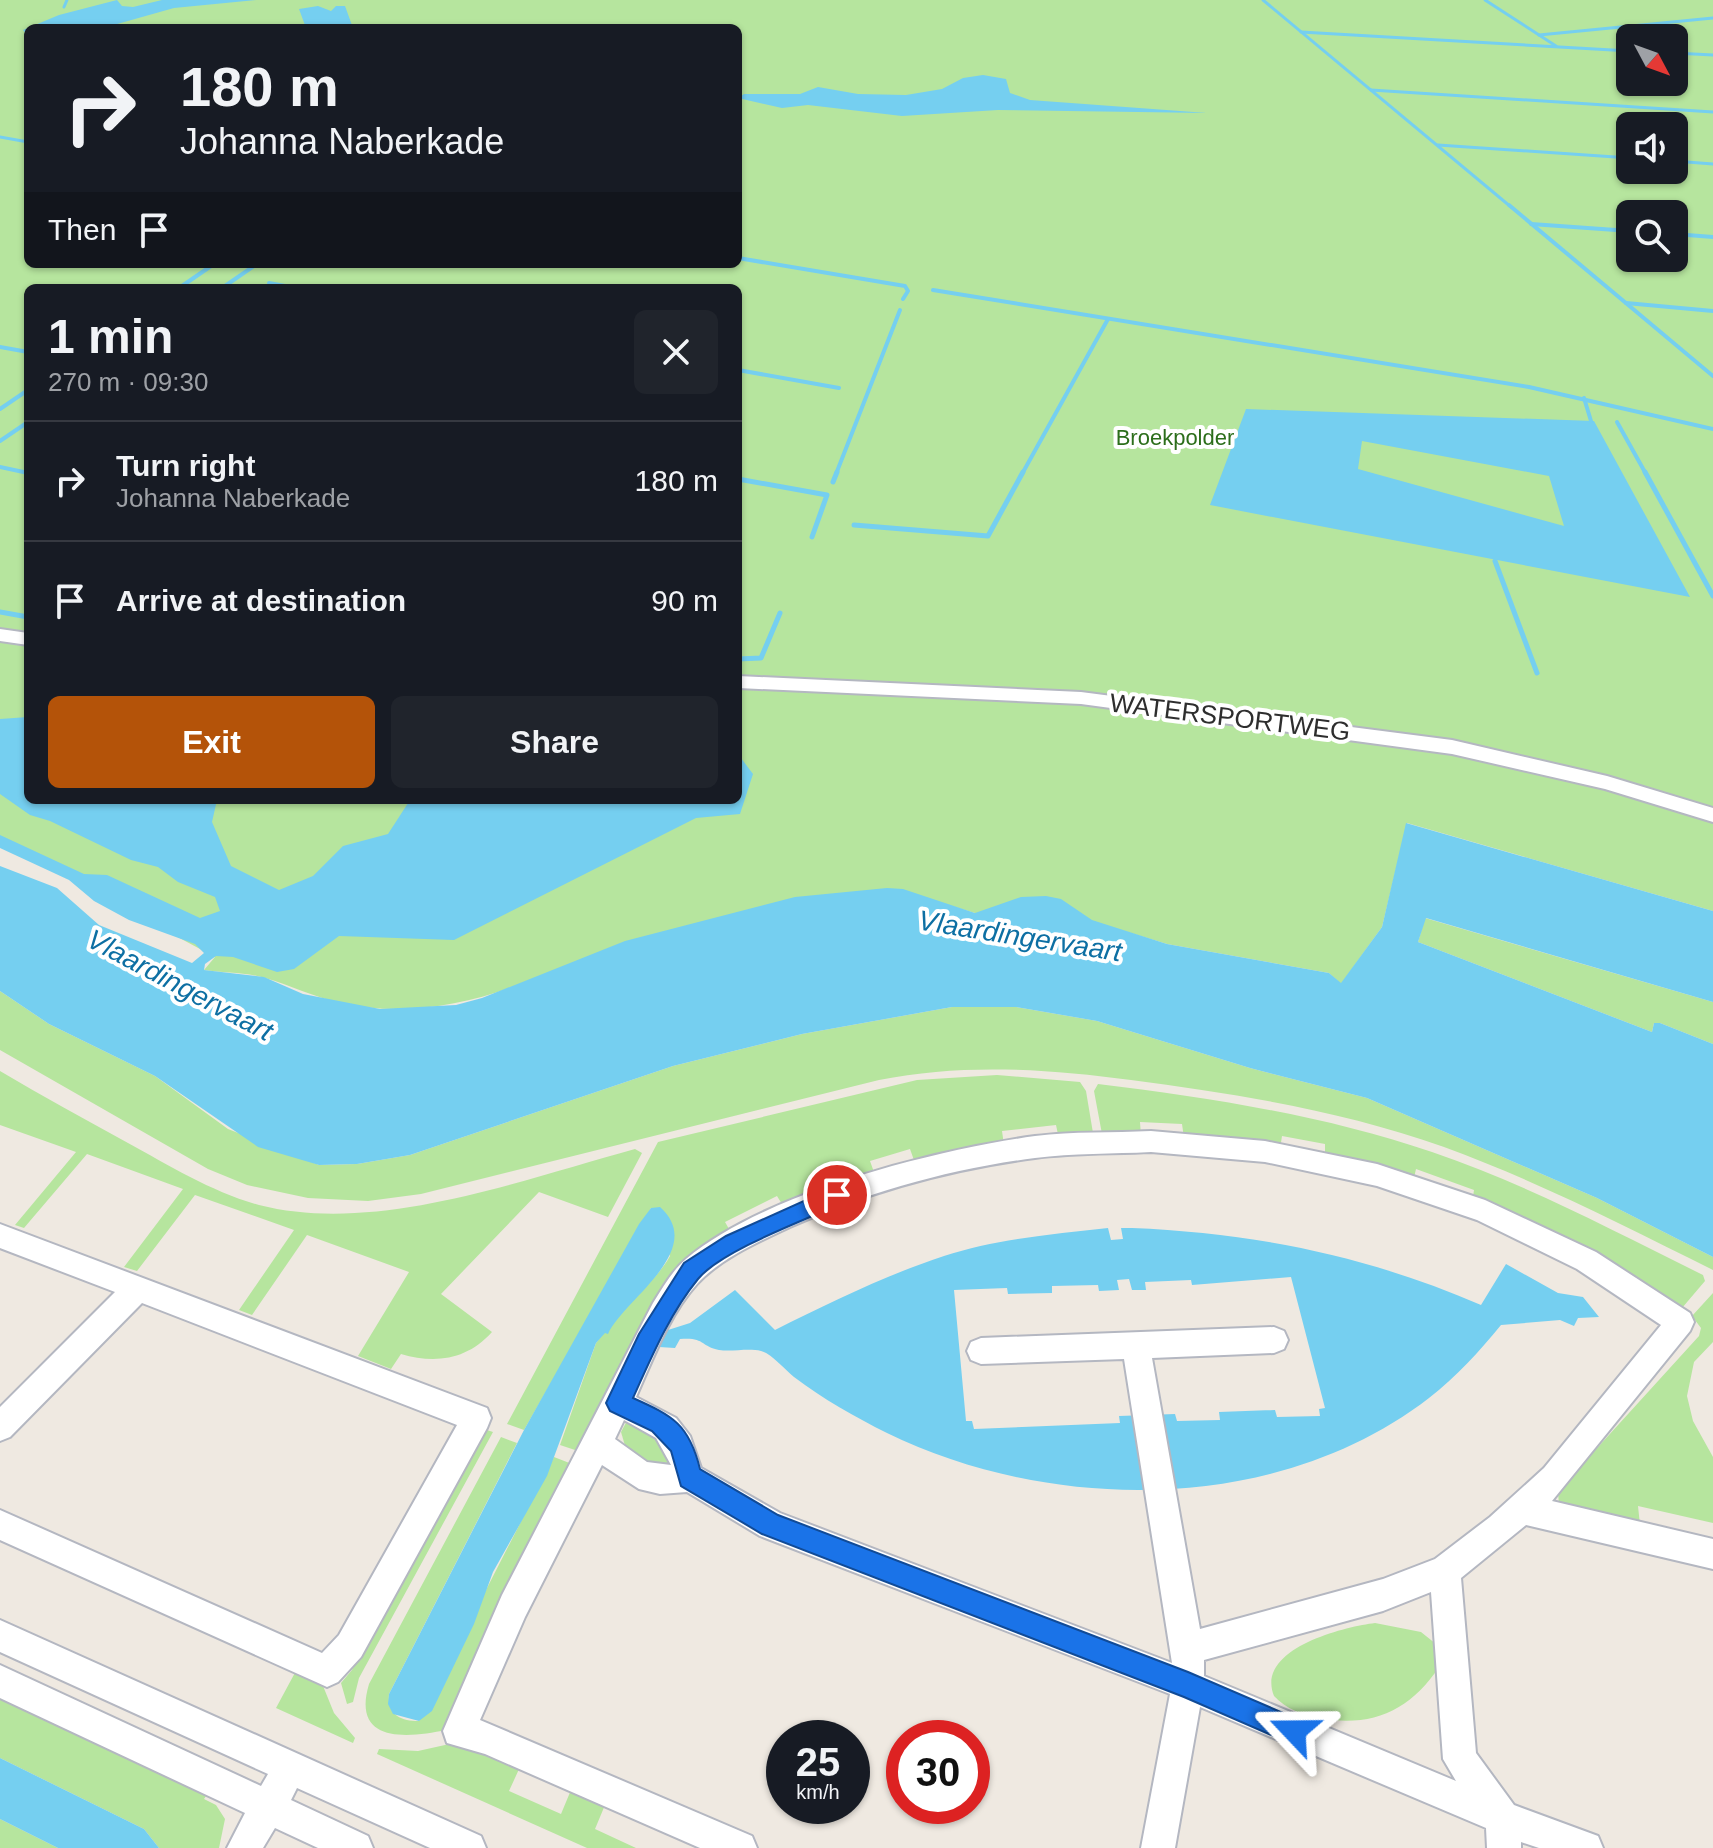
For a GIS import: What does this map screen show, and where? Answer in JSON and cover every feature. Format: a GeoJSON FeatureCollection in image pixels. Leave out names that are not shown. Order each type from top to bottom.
{"type":"FeatureCollection","features":[{"type":"Feature","properties":{"kind":"street"},"geometry":{"type":"LineString","coordinates":[[0,635],[24,638]]}},
{"type":"Feature","properties":{"kind":"street","name":"WATERSPORTWEG"},"geometry":{"type":"LineString","coordinates":[[742,682],[1081,698],[1437,744],[1607,783],[1713,815]]}},
{"type":"Feature","properties":{"kind":"street"},"geometry":{"type":"LineString","coordinates":[[740,1848],[486,1738],[459,1731],[647,1342],[691,1270],[734,1243],[837,1195],[950,1159],[1003,1150],[1099,1141],[1227,1147],[1335,1166],[1470,1208],[1575,1255],[1631,1285],[1680,1322],[1591,1435],[1523,1509],[1445,1571],[1383,1595],[1188,1648]]}},
{"type":"Feature","properties":{"kind":"street"},"geometry":{"type":"LineString","coordinates":[[0,1236],[477,1418],[350,1646],[327,1671],[0,1525]]}},
{"type":"Feature","properties":{"kind":"street"},"geometry":{"type":"LineString","coordinates":[[0,1427],[137,1289]]}},
{"type":"Feature","properties":{"kind":"street"},"geometry":{"type":"LineString","coordinates":[[981,1351],[1136,1348],[1274,1340]]}},
{"type":"Feature","properties":{"kind":"street"},"geometry":{"type":"LineString","coordinates":[[1136,1348],[1188,1648],[1188,1685],[1158,1848]]}},
{"type":"Feature","properties":{"kind":"street"},"geometry":{"type":"LineString","coordinates":[[618,1403],[661,1423],[682,1445],[689,1477]]}},
{"type":"Feature","properties":{"kind":"street"},"geometry":{"type":"LineString","coordinates":[[598,1443],[636,1476],[666,1482],[689,1477],[771,1525],[1188,1685],[1503,1833],[1586,1848]]}},
{"type":"Feature","properties":{"kind":"street"},"geometry":{"type":"LineString","coordinates":[[1523,1509],[1713,1554]]}},
{"type":"Feature","properties":{"kind":"street"},"geometry":{"type":"LineString","coordinates":[[1445,1571],[1460,1759],[1503,1833]]}},
{"type":"Feature","properties":{"kind":"street"},"geometry":{"type":"LineString","coordinates":[[0,1636],[469,1848]]}},
{"type":"Feature","properties":{"kind":"street"},"geometry":{"type":"LineString","coordinates":[[0,1681],[356,1848]]}},
{"type":"Feature","properties":{"kind":"street"},"geometry":{"type":"LineString","coordinates":[[244,1848],[290,1768]]}},
{"type":"Feature","properties":{"kind":"green space","name":"Broekpolder"},"geometry":{"type":"Polygon","coordinates":[[[0,0],[1713,0],[1713,911],[1407,823],[1382,927],[1341,984],[1329,973],[1167,944],[1072,915],[975,913],[942,903],[515,986],[451,1004],[407,1009],[340,1003],[258,976],[204,970],[215,957],[0,842],[0,0]]]}},
{"type":"Feature","properties":{"kind":"green space"},"geometry":{"type":"Polygon","coordinates":[[[1425,918],[1713,1002],[1713,1044],[1660,1023],[1654,1023],[1652,1032],[1418,942],[1425,918]]]}},
{"type":"Feature","properties":{"kind":"green space"},"geometry":{"type":"Polygon","coordinates":[[[0,991],[49,1024],[155,1076],[228,1129],[319,1165],[357,1164],[410,1155],[673,1066],[802,1034],[952,1007],[1016,1007],[1097,1021],[1250,1068],[1367,1098],[1597,1198],[1713,1257],[1713,1270],[1547,1189],[1406,1134],[1329,1114],[1210,1091],[1036,1071],[942,1071],[879,1080],[421,1194],[368,1201],[308,1198],[247,1185],[208,1169],[0,1050],[0,991]]]}},
{"type":"Feature","properties":{"kind":"green space"},"geometry":{"type":"Polygon","coordinates":[[[0,1071],[208,1186],[259,1205],[304,1212],[351,1213],[399,1209],[497,1188],[635,1149],[642,1153],[608,1217],[539,1192],[441,1294],[492,1332],[482,1341],[461,1354],[438,1359],[401,1354],[391,1369],[358,1356],[409,1272],[307,1235],[252,1315],[239,1310],[294,1230],[195,1195],[137,1271],[124,1267],[183,1189],[87,1154],[24,1228],[15,1225],[76,1152],[0,1125],[0,1071]]]}},
{"type":"Feature","properties":{"kind":"green space"},"geometry":{"type":"Polygon","coordinates":[[[997,1075],[1080,1082],[1086,1091],[1093,1133],[1059,1139],[1056,1125],[1002,1131],[1004,1145],[915,1163],[910,1149],[870,1161],[875,1175],[785,1209],[777,1196],[725,1222],[733,1236],[687,1263],[578,1451],[560,1445],[596,1343],[670,1256],[651,1208],[524,1430],[507,1424],[658,1142],[917,1080],[997,1075]]]}},
{"type":"Feature","properties":{"kind":"green space"},"geometry":{"type":"Polygon","coordinates":[[[1098,1084],[1266,1109],[1350,1128],[1432,1152],[1569,1209],[1703,1275],[1705,1281],[1682,1308],[1472,1203],[1474,1190],[1416,1169],[1413,1182],[1325,1158],[1325,1144],[1282,1136],[1280,1149],[1184,1138],[1182,1124],[1140,1122],[1141,1136],[1102,1134],[1094,1091],[1098,1084]]]}},
{"type":"Feature","properties":{"kind":"green space"},"geometry":{"type":"Polygon","coordinates":[[[1713,1293],[1713,1342],[1694,1362],[1687,1396],[1693,1421],[1713,1457],[1713,1523],[1638,1506],[1640,1525],[1559,1506],[1558,1491],[1699,1336],[1701,1328],[1692,1316],[1713,1293]]]}},
{"type":"Feature","properties":{"kind":"green space"},"geometry":{"type":"Polygon","coordinates":[[[628,1419],[649,1423],[672,1465],[662,1472],[626,1449],[621,1432],[628,1419]]]}},
{"type":"Feature","properties":{"kind":"green space"},"geometry":{"type":"Polygon","coordinates":[[[484,1429],[493,1432],[359,1678],[353,1702],[347,1704],[341,1683],[352,1670],[484,1429]]]}},
{"type":"Feature","properties":{"kind":"green space"},"geometry":{"type":"Polygon","coordinates":[[[501,1437],[517,1443],[389,1694],[390,1707],[396,1715],[406,1720],[419,1721],[554,1457],[572,1464],[450,1713],[446,1730],[415,1735],[386,1732],[375,1727],[368,1718],[366,1704],[369,1684],[501,1437]]]}},
{"type":"Feature","properties":{"kind":"green space"},"geometry":{"type":"Polygon","coordinates":[[[1375,1623],[1421,1632],[1436,1644],[1439,1667],[1428,1682],[1402,1705],[1372,1718],[1338,1720],[1301,1713],[1274,1696],[1272,1680],[1277,1665],[1289,1653],[1324,1635],[1375,1623]]]}},
{"type":"Feature","properties":{"kind":"green space"},"geometry":{"type":"Polygon","coordinates":[[[297,1669],[321,1681],[334,1713],[355,1738],[353,1743],[276,1708],[297,1669]]]}},
{"type":"Feature","properties":{"kind":"green space"},"geometry":{"type":"Polygon","coordinates":[[[0,1692],[210,1790],[204,1799],[216,1805],[225,1819],[219,1848],[159,1848],[144,1829],[0,1758],[0,1692]]]}},
{"type":"Feature","properties":{"kind":"green space"},"geometry":{"type":"Polygon","coordinates":[[[463,1741],[520,1767],[509,1791],[561,1814],[571,1790],[605,1805],[595,1829],[636,1848],[587,1848],[377,1754],[379,1749],[418,1751],[463,1741]]]}},
{"type":"Feature","properties":{"kind":"green space"},"geometry":{"type":"Polygon","coordinates":[[[0,1819],[58,1848],[0,1848],[0,1819]]]}},
{"type":"Feature","properties":{"kind":"water"},"geometry":{"type":"Polygon","coordinates":[[[117,0],[122,6],[133,7],[162,0],[256,0],[174,8],[117,24],[37,24],[117,0]]]}},
{"type":"Feature","properties":{"kind":"water"},"geometry":{"type":"Polygon","coordinates":[[[318,6],[331,11],[336,6],[345,6],[352,24],[305,24],[299,9],[318,6]]]}},
{"type":"Feature","properties":{"kind":"water"},"geometry":{"type":"Polygon","coordinates":[[[983,75],[1006,79],[1010,93],[1030,100],[1207,113],[998,110],[902,116],[808,105],[782,108],[742,99],[744,94],[800,94],[818,87],[858,94],[906,95],[942,89],[963,78],[983,75]]]}},
{"type":"Feature","properties":{"kind":"water"},"geometry":{"type":"Polygon","coordinates":[[[1246,409],[1594,421],[1690,597],[1210,505],[1246,409]],[[1362,441],[1358,469],[1564,526],[1549,476],[1362,441]]]}},
{"type":"Feature","properties":{"kind":"water","name":"Vlaardingervaart"},"geometry":{"type":"Polygon","coordinates":[[[24,717],[24,804],[216,804],[212,822],[231,866],[279,890],[313,876],[343,846],[388,834],[407,804],[742,804],[742,759],[753,774],[740,814],[696,818],[454,940],[339,936],[294,969],[277,972],[233,957],[216,956],[205,964],[204,970],[264,977],[303,994],[380,1009],[456,1005],[482,998],[625,941],[795,897],[887,888],[903,889],[975,913],[1021,897],[1061,899],[1092,920],[1167,944],[1329,973],[1341,983],[1382,927],[1406,823],[1713,911],[1713,1002],[1426,918],[1418,942],[1652,1032],[1654,1023],[1660,1023],[1713,1044],[1713,1257],[1597,1198],[1367,1098],[1250,1068],[1097,1021],[1016,1007],[952,1007],[802,1034],[673,1066],[410,1155],[357,1164],[319,1165],[258,1147],[155,1076],[49,1024],[0,991],[0,866],[57,888],[99,925],[192,963],[204,953],[195,944],[129,920],[94,901],[69,880],[0,848],[0,835],[84,874],[107,875],[200,918],[220,911],[215,897],[178,882],[158,867],[131,860],[50,821],[30,815],[0,794],[0,719],[24,717]]]}},
{"type":"Feature","properties":{"kind":"water"},"geometry":{"type":"Polygon","coordinates":[[[660,1207],[672,1223],[674,1240],[669,1257],[608,1334],[605,1333],[596,1343],[547,1476],[493,1572],[474,1624],[432,1711],[419,1721],[393,1714],[388,1704],[389,1694],[524,1430],[639,1224],[651,1208],[660,1207]]]}},
{"type":"Feature","properties":{"kind":"water"},"geometry":{"type":"Polygon","coordinates":[[[1108,1228],[1111,1240],[1123,1239],[1121,1228],[1132,1228],[1222,1235],[1310,1250],[1396,1273],[1481,1305],[1506,1264],[1558,1293],[1583,1297],[1599,1317],[1578,1318],[1574,1326],[1560,1320],[1501,1325],[1439,1390],[1369,1436],[1304,1464],[1235,1481],[1164,1489],[1092,1488],[1021,1478],[952,1460],[851,1414],[805,1385],[761,1351],[719,1350],[688,1339],[680,1339],[675,1348],[659,1347],[668,1330],[690,1323],[735,1290],[775,1330],[879,1281],[944,1256],[1005,1241],[1108,1228]],[[1291,1277],[1192,1285],[1191,1280],[1145,1282],[1146,1290],[1132,1290],[1129,1279],[1117,1280],[1119,1290],[1099,1291],[1098,1285],[1052,1286],[1052,1293],[1008,1294],[1007,1288],[954,1290],[966,1421],[972,1421],[974,1429],[1120,1423],[1119,1416],[1175,1414],[1177,1421],[1220,1420],[1219,1412],[1275,1410],[1277,1417],[1320,1416],[1319,1409],[1325,1408],[1291,1277]]]}},
{"type":"Feature","properties":{"kind":"water"},"geometry":{"type":"Polygon","coordinates":[[[0,1758],[144,1829],[159,1848],[58,1848],[0,1819],[0,1758]]]}},
{"type":"Feature","properties":{"kind":"waterway"},"geometry":{"type":"LineString","coordinates":[[64,7],[67,0]]}},
{"type":"Feature","properties":{"kind":"waterway"},"geometry":{"type":"LineString","coordinates":[[1263,0],[1301,32]]}},
{"type":"Feature","properties":{"kind":"waterway"},"geometry":{"type":"LineString","coordinates":[[1485,0],[1539,35]]}},
{"type":"Feature","properties":{"kind":"waterway"},"geometry":{"type":"LineString","coordinates":[[1539,35],[1713,18]]}},
{"type":"Feature","properties":{"kind":"waterway"},"geometry":{"type":"LineString","coordinates":[[1301,32],[1616,50]]}},
{"type":"Feature","properties":{"kind":"waterway"},"geometry":{"type":"LineString","coordinates":[[1301,32],[1511,207]]}},
{"type":"Feature","properties":{"kind":"waterway"},"geometry":{"type":"LineString","coordinates":[[1539,35],[1556,46]]}},
{"type":"Feature","properties":{"kind":"waterway"},"geometry":{"type":"LineString","coordinates":[[1688,54],[1713,55]]}},
{"type":"Feature","properties":{"kind":"waterway"},"geometry":{"type":"LineString","coordinates":[[1371,90],[1713,112]]}},
{"type":"Feature","properties":{"kind":"waterway"},"geometry":{"type":"LineString","coordinates":[[0,137],[24,141]]}},
{"type":"Feature","properties":{"kind":"waterway"},"geometry":{"type":"LineString","coordinates":[[1438,145],[1616,157]]}},
{"type":"Feature","properties":{"kind":"waterway"},"geometry":{"type":"LineString","coordinates":[[1688,162],[1713,164]]}},
{"type":"Feature","properties":{"kind":"waterway"},"geometry":{"type":"LineString","coordinates":[[1509,205],[1532,224]]}},
{"type":"Feature","properties":{"kind":"waterway"},"geometry":{"type":"LineString","coordinates":[[1532,224],[1616,230]]}},
{"type":"Feature","properties":{"kind":"waterway"},"geometry":{"type":"LineString","coordinates":[[1532,224],[1713,376]]}},
{"type":"Feature","properties":{"kind":"waterway"},"geometry":{"type":"LineString","coordinates":[[1688,235],[1713,237]]}},
{"type":"Feature","properties":{"kind":"waterway"},"geometry":{"type":"LineString","coordinates":[[742,259],[905,286],[908,291],[903,299]]}},
{"type":"Feature","properties":{"kind":"waterway"},"geometry":{"type":"LineString","coordinates":[[185,284],[208,268]]}},
{"type":"Feature","properties":{"kind":"waterway"},"geometry":{"type":"LineString","coordinates":[[228,284],[251,268]]}},
{"type":"Feature","properties":{"kind":"waterway"},"geometry":{"type":"LineString","coordinates":[[269,283],[274,284]]}},
{"type":"Feature","properties":{"kind":"waterway"},"geometry":{"type":"LineString","coordinates":[[933,290],[1529,387],[1585,400]]}},
{"type":"Feature","properties":{"kind":"waterway"},"geometry":{"type":"LineString","coordinates":[[1626,303],[1713,311]]}},
{"type":"Feature","properties":{"kind":"waterway"},"geometry":{"type":"LineString","coordinates":[[836,474],[900,310]]}},
{"type":"Feature","properties":{"kind":"waterway"},"geometry":{"type":"LineString","coordinates":[[1022,474],[1108,319]]}},
{"type":"Feature","properties":{"kind":"waterway"},"geometry":{"type":"LineString","coordinates":[[0,347],[24,351]]}},
{"type":"Feature","properties":{"kind":"waterway"},"geometry":{"type":"LineString","coordinates":[[742,371],[839,388]]}},
{"type":"Feature","properties":{"kind":"waterway"},"geometry":{"type":"LineString","coordinates":[[0,409],[24,393]]}},
{"type":"Feature","properties":{"kind":"waterway"},"geometry":{"type":"LineString","coordinates":[[1585,400],[1713,429]]}},
{"type":"Feature","properties":{"kind":"waterway"},"geometry":{"type":"LineString","coordinates":[[1585,400],[1591,421]]}},
{"type":"Feature","properties":{"kind":"waterway"},"geometry":{"type":"LineString","coordinates":[[1617,422],[1646,474]]}},
{"type":"Feature","properties":{"kind":"waterway"},"geometry":{"type":"LineString","coordinates":[[0,441],[24,425]]}},
{"type":"Feature","properties":{"kind":"waterway"},"geometry":{"type":"LineString","coordinates":[[0,467],[24,472]]}},
{"type":"Feature","properties":{"kind":"waterway"},"geometry":{"type":"LineString","coordinates":[[833,482],[837,472]]}},
{"type":"Feature","properties":{"kind":"waterway"},"geometry":{"type":"LineString","coordinates":[[854,525],[988,536],[1023,472]]}},
{"type":"Feature","properties":{"kind":"waterway"},"geometry":{"type":"LineString","coordinates":[[1645,472],[1713,596]]}},
{"type":"Feature","properties":{"kind":"waterway"},"geometry":{"type":"LineString","coordinates":[[742,480],[827,495],[812,537]]}},
{"type":"Feature","properties":{"kind":"waterway"},"geometry":{"type":"LineString","coordinates":[[1495,561],[1537,673]]}},
{"type":"Feature","properties":{"kind":"waterway"},"geometry":{"type":"LineString","coordinates":[[0,612],[24,616]]}},
{"type":"Feature","properties":{"kind":"waterway"},"geometry":{"type":"LineString","coordinates":[[742,659],[761,658],[780,613]]}},
{"type":"Feature","properties":{"kind":"route"},"geometry":{"type":"LineString","coordinates":[[837,1195],[734,1243],[691,1270],[647,1342],[618,1403],[661,1423],[682,1445],[689,1477],[771,1525],[1188,1685],[1294,1731]]}}]}
